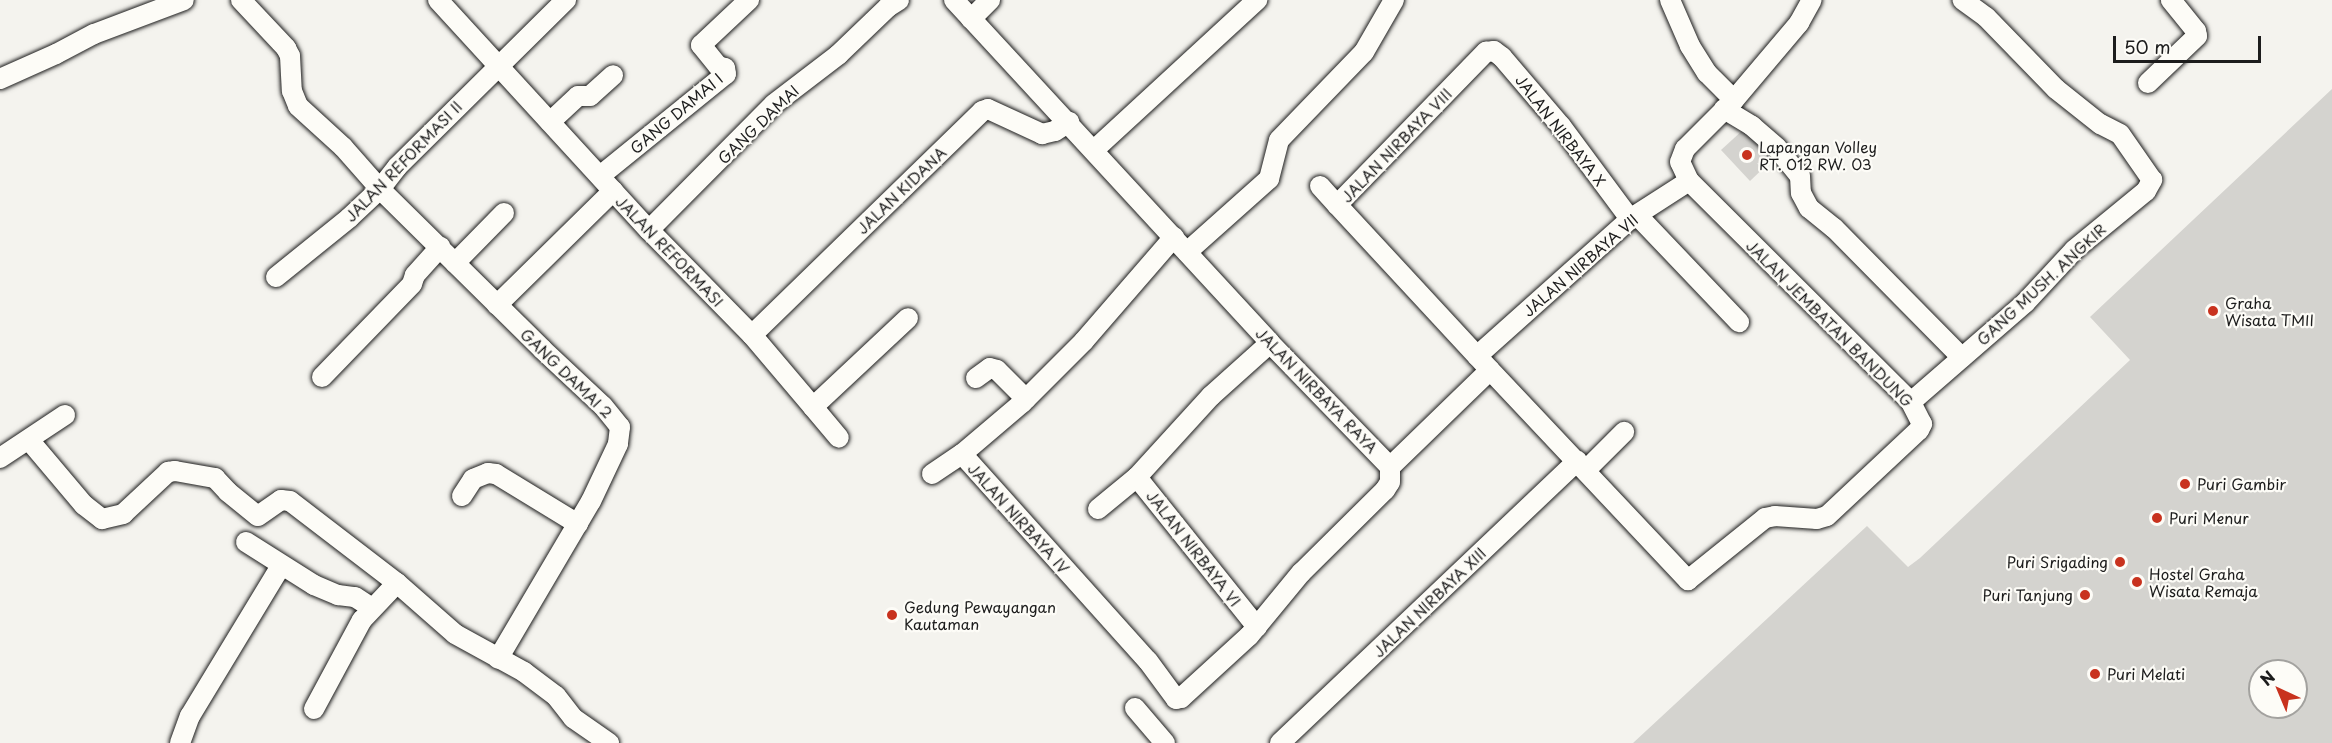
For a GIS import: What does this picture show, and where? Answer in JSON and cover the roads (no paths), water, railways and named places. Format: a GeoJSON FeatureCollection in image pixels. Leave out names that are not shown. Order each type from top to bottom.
{"type":"FeatureCollection","features":[{"type":"Feature","properties":{"kind":"street"},"geometry":{"type":"LineString","coordinates":[[0,79],[94,34],[184,0]]}},
{"type":"Feature","properties":{"kind":"street","name":"GANG DAMAI 2"},"geometry":{"type":"LineString","coordinates":[[241,0],[286,48],[290,56],[292,91],[298,106],[343,147],[380,189],[603,406],[621,427],[618,444],[578,524],[498,659]]}},
{"type":"Feature","properties":{"kind":"street","name":"JALAN REFORMASI"},"geometry":{"type":"LineString","coordinates":[[438,0],[649,230],[752,335],[839,438]]}},
{"type":"Feature","properties":{"kind":"street","name":"JALAN REFORMASI II"},"geometry":{"type":"LineString","coordinates":[[276,277],[349,218],[380,189],[397,166],[566,0]]}},
{"type":"Feature","properties":{"kind":"street","name":"GANG DAMAI I"},"geometry":{"type":"LineString","coordinates":[[606,184],[726,74],[725,68],[718,66],[701,45],[749,0]]}},
{"type":"Feature","properties":{"kind":"street","name":"GANG DAMAI"},"geometry":{"type":"LineString","coordinates":[[649,230],[774,104],[838,55],[888,7],[899,0]]}},
{"type":"Feature","properties":{"kind":"street","name":"JALAN NIRBAYA RAYA"},"geometry":{"type":"LineString","coordinates":[[954,0],[1069,122],[1270,343],[1390,467],[1484,363]]}},
{"type":"Feature","properties":{"kind":"street"},"geometry":{"type":"LineString","coordinates":[[971,19],[990,0]]}},
{"type":"Feature","properties":{"kind":"street"},"geometry":{"type":"LineString","coordinates":[[1188,252],[1269,179],[1279,140],[1364,52],[1394,0]]}},
{"type":"Feature","properties":{"kind":"street"},"geometry":{"type":"LineString","coordinates":[[1670,0],[1690,46],[1729,105],[1777,148],[1800,176],[1801,193],[1809,208],[1834,228],[1962,358]]}},
{"type":"Feature","properties":{"kind":"street"},"geometry":{"type":"LineString","coordinates":[[1689,181],[1680,162],[1681,155],[1729,105],[1799,23],[1812,0]]}},
{"type":"Feature","properties":{"kind":"street","name":"GANG MUSH. ANGKIR"},"geometry":{"type":"LineString","coordinates":[[1911,402],[2025,303],[2102,225],[2146,191],[2152,180],[2120,134],[2100,124],[2056,89],[1986,17],[1963,0]]}},
{"type":"Feature","properties":{"kind":"street"},"geometry":{"type":"LineString","coordinates":[[2148,83],[2197,36],[2196,31],[2171,0]]}},
{"type":"Feature","properties":{"kind":"street"},"geometry":{"type":"LineString","coordinates":[[1094,150],[1248,3]]}},
{"type":"Feature","properties":{"kind":"street","name":"JALAN NIRBAYA X"},"geometry":{"type":"LineString","coordinates":[[1486,52],[1494,51],[1502,57],[1561,126],[1633,217],[1739,322]]}},
{"type":"Feature","properties":{"kind":"street","name":"JALAN NIRBAYA VIII"},"geometry":{"type":"LineString","coordinates":[[1484,363],[1337,205],[1486,52]]}},
{"type":"Feature","properties":{"kind":"street"},"geometry":{"type":"LineString","coordinates":[[550,122],[578,96],[590,96],[613,75]]}},
{"type":"Feature","properties":{"kind":"street","name":"JALAN KIDANA"},"geometry":{"type":"LineString","coordinates":[[752,335],[981,111],[988,109],[1042,135],[1055,131],[1069,122]]}},
{"type":"Feature","properties":{"kind":"street","name":"JALAN NIRBAYA VII"},"geometry":{"type":"LineString","coordinates":[[1484,363],[1633,217],[1689,181]]}},
{"type":"Feature","properties":{"kind":"street","name":"JALAN JEMBATAN BANDUNG"},"geometry":{"type":"LineString","coordinates":[[1582,465],[1688,580],[1765,518],[1775,516],[1817,519],[1835,510],[1919,430],[1921,417],[1911,402],[1689,181]]}},
{"type":"Feature","properties":{"kind":"street"},"geometry":{"type":"LineString","coordinates":[[497,305],[606,184]]}},
{"type":"Feature","properties":{"kind":"street"},"geometry":{"type":"LineString","coordinates":[[1320,186],[1337,205]]}},
{"type":"Feature","properties":{"kind":"street"},"geometry":{"type":"LineString","coordinates":[[455,263],[504,213]]}},
{"type":"Feature","properties":{"kind":"street","name":"JALAN NIRBAYA IV"},"geometry":{"type":"LineString","coordinates":[[1174,237],[1084,341],[1026,399],[962,454],[1148,661],[1176,699],[1257,627]]}},
{"type":"Feature","properties":{"kind":"street"},"geometry":{"type":"LineString","coordinates":[[322,377],[412,284],[415,275],[440,247]]}},
{"type":"Feature","properties":{"kind":"street"},"geometry":{"type":"LineString","coordinates":[[813,407],[908,318]]}},
{"type":"Feature","properties":{"kind":"street","name":"JALAN NIRBAYA VI"},"geometry":{"type":"LineString","coordinates":[[1257,627],[1137,477],[1211,396],[1270,343]]}},
{"type":"Feature","properties":{"kind":"street"},"geometry":{"type":"LineString","coordinates":[[1484,363],[1582,465]]}},
{"type":"Feature","properties":{"kind":"street"},"geometry":{"type":"LineString","coordinates":[[976,378],[990,368],[997,370],[1026,399]]}},
{"type":"Feature","properties":{"kind":"street"},"geometry":{"type":"LineString","coordinates":[[0,458],[65,415]]}},
{"type":"Feature","properties":{"kind":"street","name":"JALAN NIRBAYA XIII"},"geometry":{"type":"LineString","coordinates":[[1280,743],[1582,465],[1624,432]]}},
{"type":"Feature","properties":{"kind":"street"},"geometry":{"type":"LineString","coordinates":[[29,440],[84,505],[102,519],[123,513],[165,475],[175,471],[215,478],[228,492],[258,516],[281,500],[290,501],[397,582],[455,634],[524,672],[556,696],[573,718],[609,743]]}},
{"type":"Feature","properties":{"kind":"street"},"geometry":{"type":"LineString","coordinates":[[932,474],[962,454]]}},
{"type":"Feature","properties":{"kind":"street"},"geometry":{"type":"LineString","coordinates":[[1257,627],[1301,573],[1387,488],[1390,467]]}},
{"type":"Feature","properties":{"kind":"street"},"geometry":{"type":"LineString","coordinates":[[462,496],[473,478],[488,473],[496,474],[578,524]]}},
{"type":"Feature","properties":{"kind":"street"},"geometry":{"type":"LineString","coordinates":[[1098,509],[1137,477]]}},
{"type":"Feature","properties":{"kind":"street"},"geometry":{"type":"LineString","coordinates":[[246,542],[314,585],[338,595],[355,597],[372,608]]}},
{"type":"Feature","properties":{"kind":"street"},"geometry":{"type":"LineString","coordinates":[[180,743],[190,716],[281,566]]}},
{"type":"Feature","properties":{"kind":"street"},"geometry":{"type":"LineString","coordinates":[[314,709],[362,620],[397,582]]}},
{"type":"Feature","properties":{"kind":"street"},"geometry":{"type":"LineString","coordinates":[[1135,708],[1165,743]]}},
{"type":"Feature","properties":{"kind":"place","name":"Lapangan Volley RT. 012 RW. 03"},"geometry":{"type":"Point","coordinates":[1747,155]}},
{"type":"Feature","properties":{"kind":"place","name":"Graha Wisata TMII"},"geometry":{"type":"Point","coordinates":[2213,311]}},
{"type":"Feature","properties":{"kind":"place","name":"Puri Gambir"},"geometry":{"type":"Point","coordinates":[2185,484]}},
{"type":"Feature","properties":{"kind":"place","name":"Puri Menur"},"geometry":{"type":"Point","coordinates":[2157,518]}},
{"type":"Feature","properties":{"kind":"place","name":"Puri Srigading"},"geometry":{"type":"Point","coordinates":[2120,562]}},
{"type":"Feature","properties":{"kind":"place","name":"Hostel Graha Wisata Remaja"},"geometry":{"type":"Point","coordinates":[2137,582]}},
{"type":"Feature","properties":{"kind":"place","name":"Puri Tanjung"},"geometry":{"type":"Point","coordinates":[2085,595]}},
{"type":"Feature","properties":{"kind":"place","name":"Gedung Pewayangan Kautaman"},"geometry":{"type":"Point","coordinates":[892,615]}},
{"type":"Feature","properties":{"kind":"place","name":"Puri Melati"},"geometry":{"type":"Point","coordinates":[2095,674]}}]}
